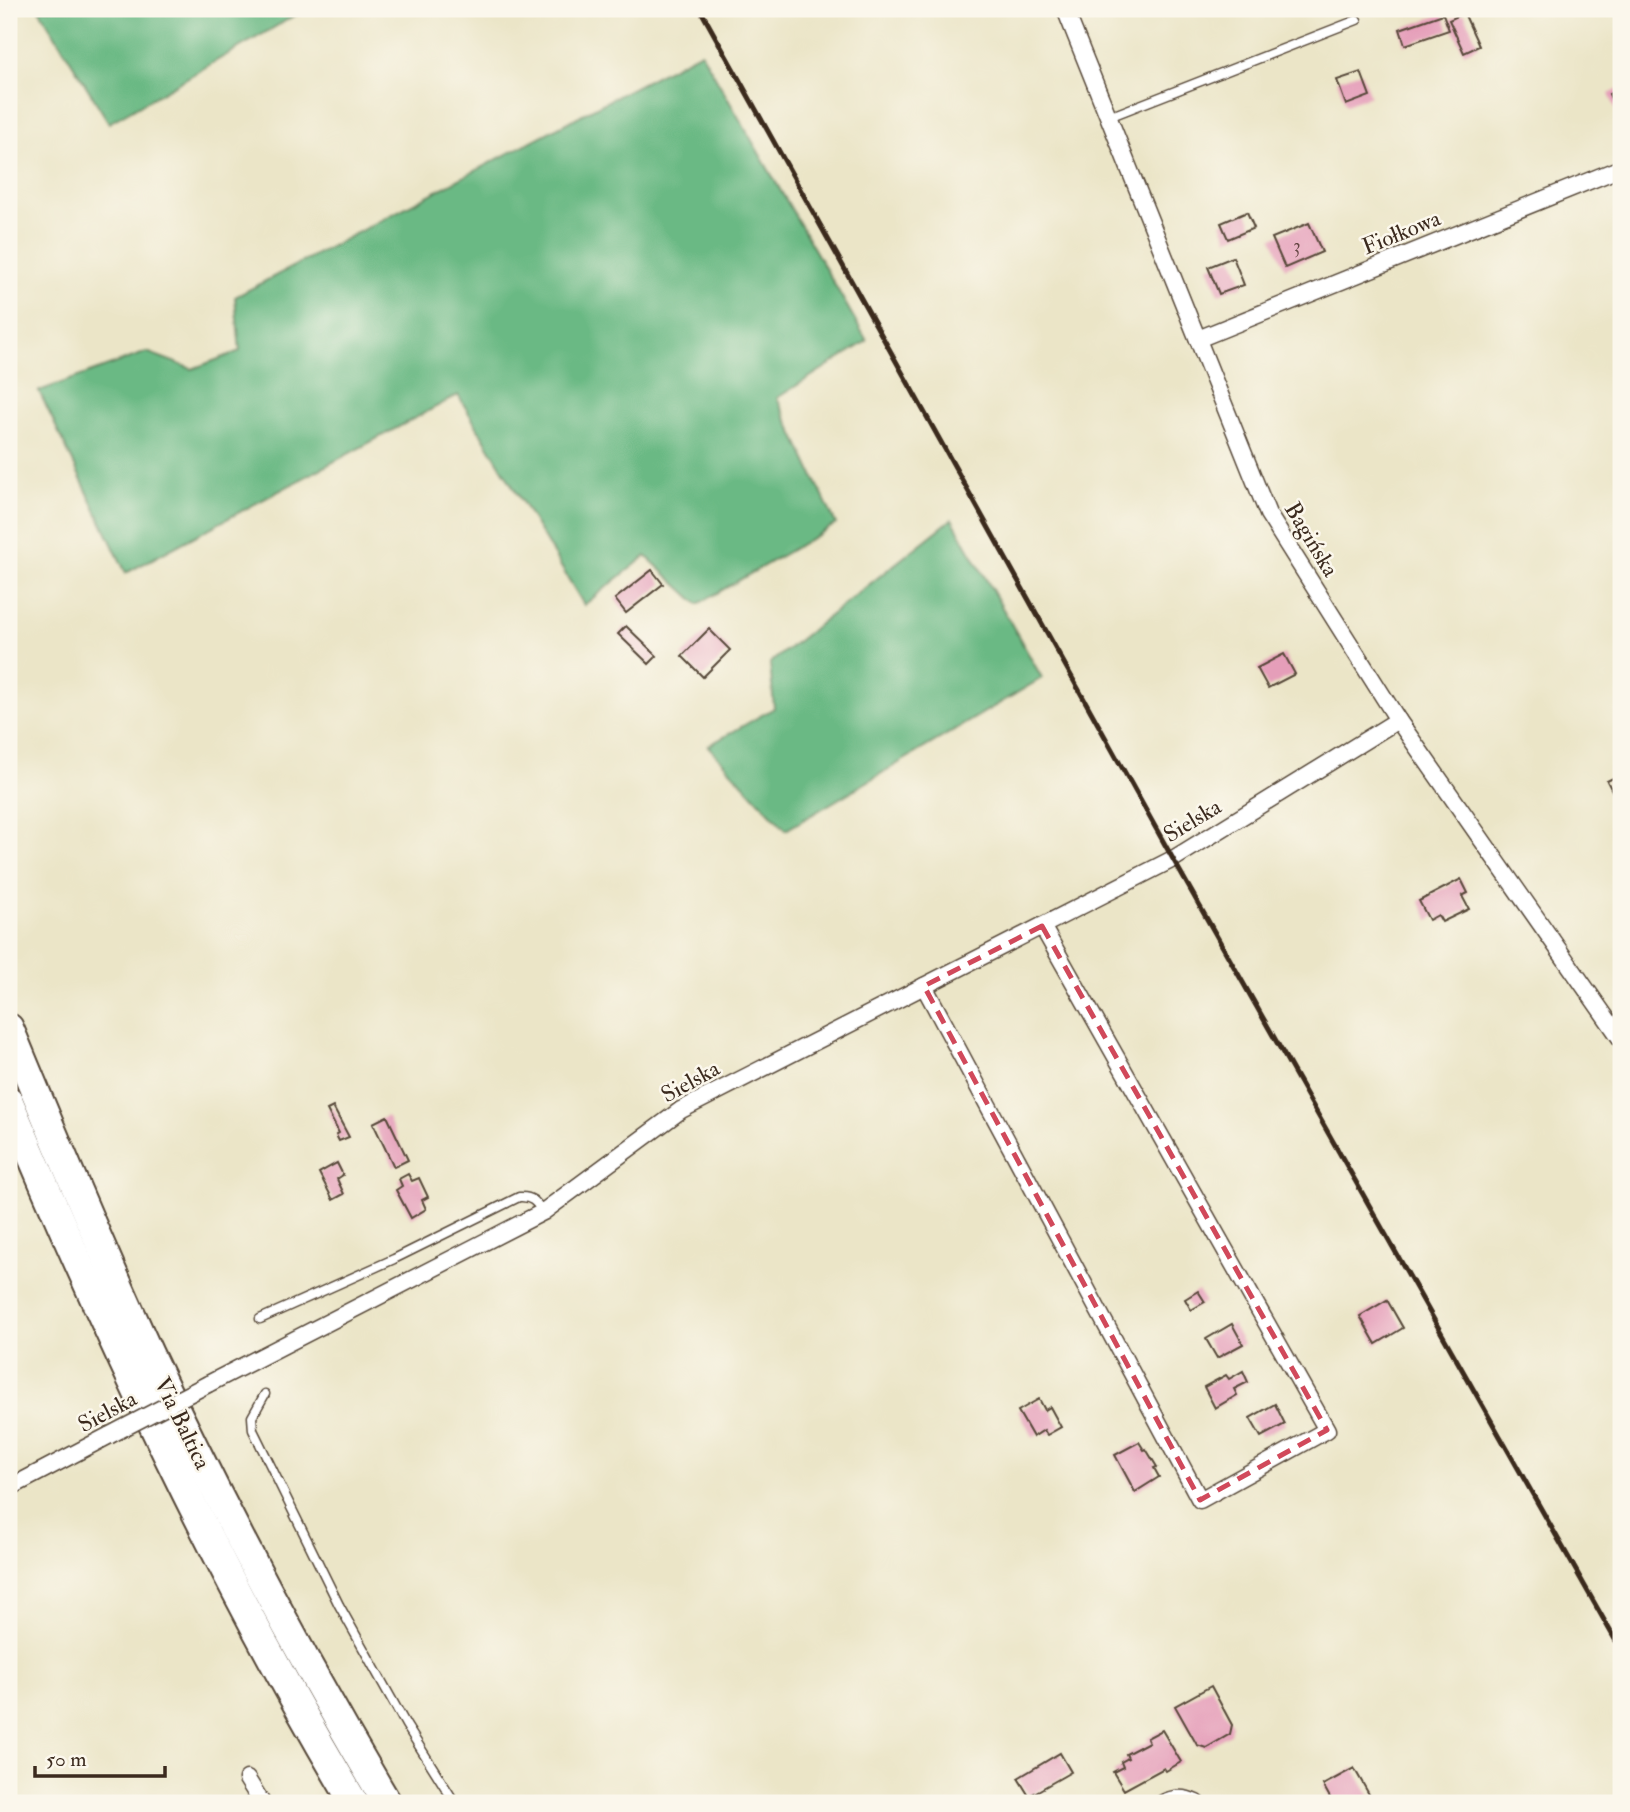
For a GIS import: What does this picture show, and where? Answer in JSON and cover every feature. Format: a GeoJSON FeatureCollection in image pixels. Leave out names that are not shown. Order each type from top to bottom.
{"type":"FeatureCollection","features":[{"type":"Feature","properties":{"kind":"highway","name":"Via Baltica"},"geometry":{"type":"LineString","coordinates":[[9,1028],[101,1248],[162,1379],[272,1597],[387,1803]]}},
{"type":"Feature","properties":{"kind":"highway","name":"Via Baltica"},"geometry":{"type":"LineString","coordinates":[[9,1102],[75,1259],[185,1493],[278,1668],[354,1803]]}},
{"type":"Feature","properties":{"kind":"street","name":"Bagińska"},"geometry":{"type":"LineString","coordinates":[[1065,9],[1268,514],[1398,720],[1621,1039]]}},
{"type":"Feature","properties":{"kind":"street","name":"Fiołkowa"},"geometry":{"type":"LineString","coordinates":[[1198,339],[1621,167]]}},
{"type":"Feature","properties":{"kind":"street","name":"Sielska"},"geometry":{"type":"LineString","coordinates":[[9,1488],[543,1212],[681,1110],[1173,859],[1398,720]]}},
{"type":"Feature","properties":{"kind":"street"},"geometry":{"type":"LineString","coordinates":[[923,986],[1200,1500],[1327,1430],[1042,926]]}},
{"type":"Feature","properties":{"kind":"street"},"geometry":{"type":"LineString","coordinates":[[247,1779],[262,1803]]}},
{"type":"Feature","properties":{"kind":"street"},"geometry":{"type":"LineString","coordinates":[[1163,1803],[1172,1797],[1196,1803]]}},
{"type":"Feature","properties":{"kind":"lane"},"geometry":{"type":"LineString","coordinates":[[1109,117],[1357,20]]}},
{"type":"Feature","properties":{"kind":"lane"},"geometry":{"type":"LineString","coordinates":[[260,1319],[394,1259],[519,1197],[526,1196],[534,1200],[543,1212]]}},
{"type":"Feature","properties":{"kind":"lane"},"geometry":{"type":"LineString","coordinates":[[265,1394],[252,1417],[253,1430],[339,1605],[406,1725],[455,1803]]}},
{"type":"Feature","properties":{"kind":"highlighted area"},"geometry":{"type":"Polygon","coordinates":[[[1042,926],[1327,1430],[1200,1500],[924,986],[1042,926]]]}},
{"type":"Feature","properties":{"kind":"green space"},"geometry":{"type":"Polygon","coordinates":[[[39,9],[306,9],[109,123],[39,9]]]}},
{"type":"Feature","properties":{"kind":"green space"},"geometry":{"type":"Polygon","coordinates":[[[701,52],[867,341],[777,398],[836,524],[698,604],[646,556],[584,605],[458,395],[126,573],[39,391],[147,352],[192,369],[240,351],[235,297],[701,52]]]}},
{"type":"Feature","properties":{"kind":"green space"},"geometry":{"type":"Polygon","coordinates":[[[952,519],[1042,678],[786,830],[708,746],[774,708],[770,663],[952,519]]]}},
{"type":"Feature","properties":{"kind":"building"},"geometry":{"type":"Polygon","coordinates":[[[1464,13],[1479,46],[1464,53],[1449,20],[1464,13]]]}},
{"type":"Feature","properties":{"kind":"building"},"geometry":{"type":"Polygon","coordinates":[[[1443,14],[1449,30],[1405,45],[1400,29],[1443,14]]]}},
{"type":"Feature","properties":{"kind":"building"},"geometry":{"type":"Polygon","coordinates":[[[1361,72],[1370,96],[1346,105],[1337,80],[1361,72]]]}},
{"type":"Feature","properties":{"kind":"building"},"geometry":{"type":"Polygon","coordinates":[[[1621,88],[1621,117],[1619,117],[1609,94],[1621,88]]]}},
{"type":"Feature","properties":{"kind":"building"},"geometry":{"type":"Polygon","coordinates":[[[1247,212],[1254,228],[1228,239],[1221,223],[1247,212]]]}},
{"type":"Feature","properties":{"kind":"building"},"geometry":{"type":"Polygon","coordinates":[[[1309,223],[1322,252],[1285,268],[1272,238],[1309,223]]]}},
{"type":"Feature","properties":{"kind":"building"},"geometry":{"type":"Polygon","coordinates":[[[1233,257],[1244,285],[1219,294],[1208,267],[1233,257]]]}},
{"type":"Feature","properties":{"kind":"building"},"geometry":{"type":"Polygon","coordinates":[[[652,570],[663,584],[626,613],[615,599],[652,570]]]}},
{"type":"Feature","properties":{"kind":"building"},"geometry":{"type":"Polygon","coordinates":[[[626,626],[657,656],[649,664],[618,634],[626,626]]]}},
{"type":"Feature","properties":{"kind":"building"},"geometry":{"type":"Polygon","coordinates":[[[709,629],[730,650],[703,677],[682,656],[709,629]]]}},
{"type":"Feature","properties":{"kind":"building"},"geometry":{"type":"Polygon","coordinates":[[[1284,654],[1295,674],[1268,688],[1257,668],[1284,654]]]}},
{"type":"Feature","properties":{"kind":"building"},"geometry":{"type":"Polygon","coordinates":[[[1621,774],[1621,800],[1618,802],[1607,781],[1621,774]]]}},
{"type":"Feature","properties":{"kind":"building"},"geometry":{"type":"Polygon","coordinates":[[[1461,879],[1468,893],[1462,896],[1469,909],[1442,922],[1438,915],[1429,920],[1419,901],[1461,879]]]}},
{"type":"Feature","properties":{"kind":"building"},"geometry":{"type":"Polygon","coordinates":[[[333,1107],[349,1137],[339,1141],[336,1135],[339,1133],[327,1110],[333,1107]]]}},
{"type":"Feature","properties":{"kind":"building"},"geometry":{"type":"Polygon","coordinates":[[[387,1116],[408,1160],[394,1167],[373,1123],[387,1116]]]}},
{"type":"Feature","properties":{"kind":"building"},"geometry":{"type":"Polygon","coordinates":[[[337,1163],[343,1175],[337,1179],[344,1194],[333,1200],[319,1173],[337,1163]]]}},
{"type":"Feature","properties":{"kind":"building"},"geometry":{"type":"Polygon","coordinates":[[[408,1174],[412,1181],[419,1178],[428,1197],[422,1200],[426,1209],[411,1218],[396,1190],[402,1186],[399,1179],[408,1174]]]}},
{"type":"Feature","properties":{"kind":"building"},"geometry":{"type":"Polygon","coordinates":[[[1198,1291],[1205,1302],[1191,1310],[1185,1299],[1198,1291]]]}},
{"type":"Feature","properties":{"kind":"building"},"geometry":{"type":"Polygon","coordinates":[[[1387,1300],[1403,1328],[1376,1344],[1360,1316],[1387,1300]]]}},
{"type":"Feature","properties":{"kind":"building"},"geometry":{"type":"Polygon","coordinates":[[[1232,1324],[1243,1344],[1217,1358],[1206,1339],[1232,1324]]]}},
{"type":"Feature","properties":{"kind":"building"},"geometry":{"type":"Polygon","coordinates":[[[1243,1371],[1248,1382],[1234,1389],[1237,1395],[1215,1408],[1204,1387],[1226,1375],[1229,1379],[1243,1371]]]}},
{"type":"Feature","properties":{"kind":"building"},"geometry":{"type":"Polygon","coordinates":[[[1039,1399],[1045,1410],[1050,1407],[1061,1427],[1047,1435],[1044,1430],[1033,1437],[1018,1411],[1039,1399]]]}},
{"type":"Feature","properties":{"kind":"building"},"geometry":{"type":"Polygon","coordinates":[[[1275,1404],[1285,1424],[1261,1437],[1250,1418],[1275,1404]]]}},
{"type":"Feature","properties":{"kind":"building"},"geometry":{"type":"Polygon","coordinates":[[[1139,1442],[1157,1467],[1154,1468],[1159,1477],[1135,1492],[1115,1455],[1139,1442]]]}},
{"type":"Feature","properties":{"kind":"building"},"geometry":{"type":"Polygon","coordinates":[[[1211,1686],[1232,1725],[1230,1734],[1206,1748],[1197,1745],[1175,1706],[1211,1686]]]}},
{"type":"Feature","properties":{"kind":"building"},"geometry":{"type":"Polygon","coordinates":[[[1162,1730],[1181,1762],[1166,1771],[1164,1768],[1124,1790],[1113,1772],[1123,1767],[1121,1762],[1128,1758],[1126,1754],[1149,1742],[1147,1738],[1162,1730]]]}},
{"type":"Feature","properties":{"kind":"building"},"geometry":{"type":"Polygon","coordinates":[[[1060,1753],[1071,1772],[1029,1796],[1018,1778],[1060,1753]]]}},
{"type":"Feature","properties":{"kind":"building"},"geometry":{"type":"Polygon","coordinates":[[[1354,1768],[1370,1796],[1357,1803],[1333,1803],[1323,1785],[1354,1768]]]}},
{"type":"Feature","properties":{"kind":"railway"},"geometry":{"type":"LineString","coordinates":[[700,9],[1173,859],[1621,1650]]}}]}
